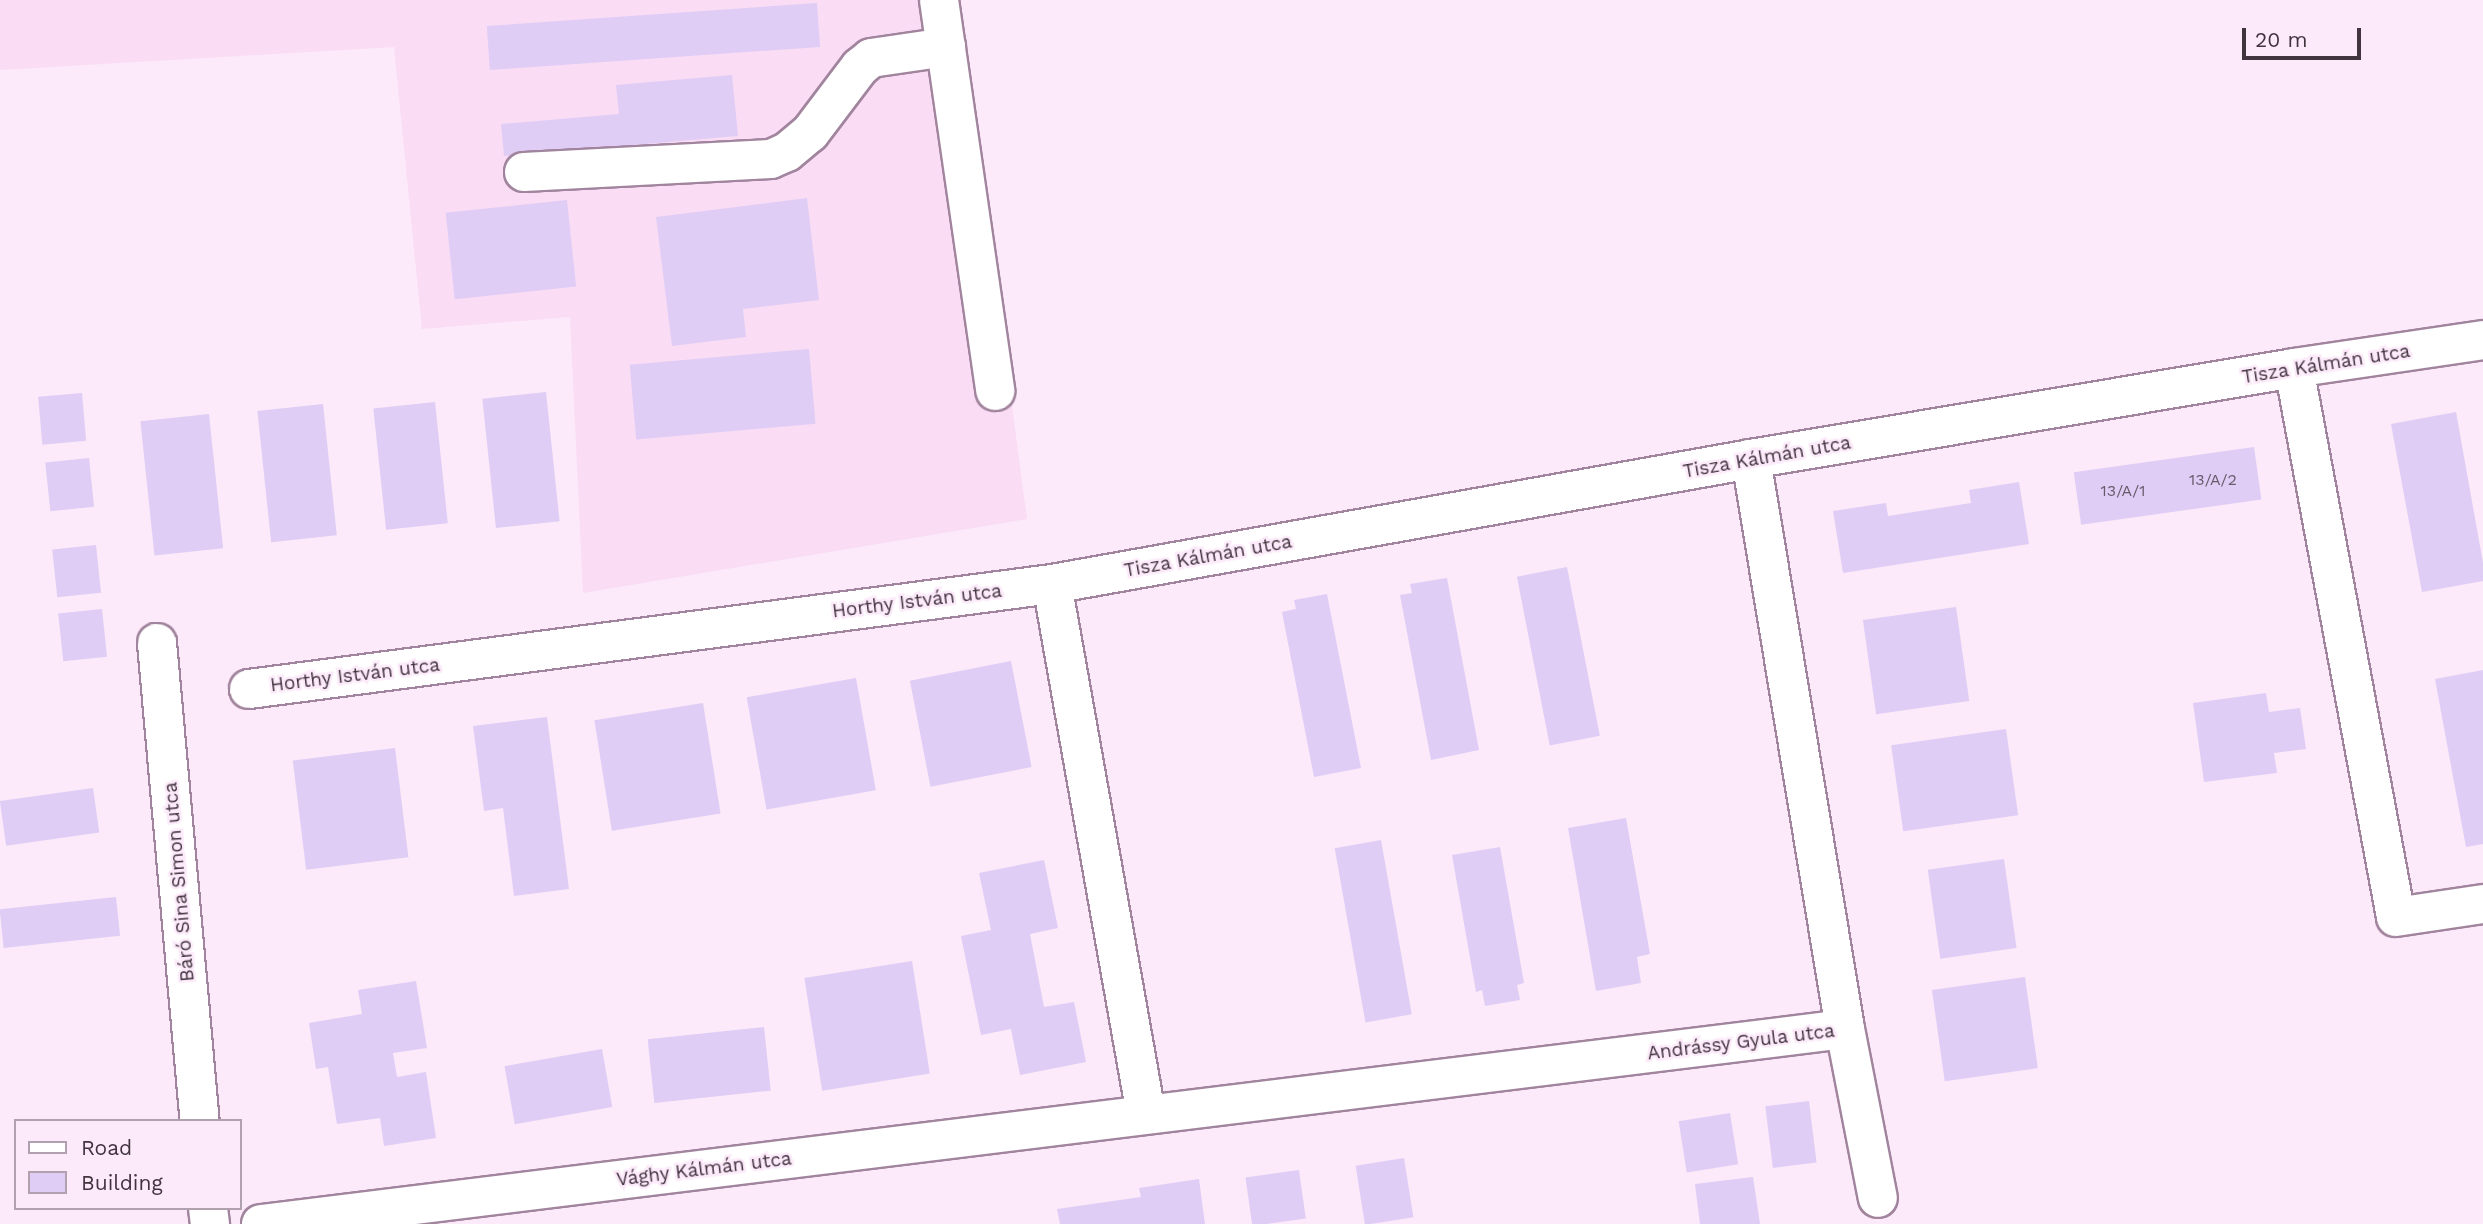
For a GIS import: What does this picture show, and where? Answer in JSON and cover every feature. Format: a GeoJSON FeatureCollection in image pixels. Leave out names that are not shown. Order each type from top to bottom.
{"type":"FeatureCollection","features":[{"type":"Feature","properties":{"kind":"street"},"geometry":{"type":"LineString","coordinates":[[939,0],[995,391]]}},
{"type":"Feature","properties":{"kind":"street"},"geometry":{"type":"LineString","coordinates":[[524,172],[771,159],[787,152],[810,133],[860,67],[871,58],[946,47]]}},
{"type":"Feature","properties":{"kind":"street","name":"Tisza Kálmán utca"},"geometry":{"type":"LineString","coordinates":[[1052,584],[1751,459],[2294,368],[2483,340]]}},
{"type":"Feature","properties":{"kind":"street"},"geometry":{"type":"LineString","coordinates":[[2294,368],[2396,916],[2483,904]]}},
{"type":"Feature","properties":{"kind":"street","name":"Andrássy Gyula utca"},"geometry":{"type":"LineString","coordinates":[[1146,1114],[1845,1029],[1751,459]]}},
{"type":"Feature","properties":{"kind":"street"},"geometry":{"type":"LineString","coordinates":[[1052,584],[1146,1114]]}},
{"type":"Feature","properties":{"kind":"street","name":"Horthy István utca"},"geometry":{"type":"LineString","coordinates":[[249,689],[1052,584]]}},
{"type":"Feature","properties":{"kind":"street","name":"Báró Sina Simon utca"},"geometry":{"type":"LineString","coordinates":[[157,643],[200,1119]]}},
{"type":"Feature","properties":{"kind":"street"},"geometry":{"type":"LineString","coordinates":[[1845,1029],[1878,1198]]}},
{"type":"Feature","properties":{"kind":"street","name":"Vághy Kálmán utca"},"geometry":{"type":"LineString","coordinates":[[261,1224],[1146,1114]]}},
{"type":"Feature","properties":{"kind":"shaded area"},"geometry":{"type":"Polygon","coordinates":[[[0,0],[958,0],[1027,519],[583,593],[570,317],[422,329],[394,47],[0,70],[0,0]]]}},
{"type":"Feature","properties":{"kind":"building"},"geometry":{"type":"Polygon","coordinates":[[[817,3],[820,47],[490,70],[487,26],[817,3]]]}},
{"type":"Feature","properties":{"kind":"building"},"geometry":{"type":"Polygon","coordinates":[[[732,75],[738,136],[504,156],[501,124],[619,114],[616,85],[732,75]]]}},
{"type":"Feature","properties":{"kind":"building"},"geometry":{"type":"Polygon","coordinates":[[[807,198],[819,300],[743,309],[746,337],[672,346],[656,217],[807,198]]]}},
{"type":"Feature","properties":{"kind":"building"},"geometry":{"type":"Polygon","coordinates":[[[567,200],[576,287],[455,299],[446,213],[567,200]]]}},
{"type":"Feature","properties":{"kind":"building"},"geometry":{"type":"Polygon","coordinates":[[[809,349],[816,424],[636,439],[630,365],[809,349]]]}},
{"type":"Feature","properties":{"kind":"building"},"geometry":{"type":"Polygon","coordinates":[[[546,392],[560,521],[496,528],[482,399],[546,392]]]}},
{"type":"Feature","properties":{"kind":"building"},"geometry":{"type":"Polygon","coordinates":[[[82,393],[86,441],[42,445],[38,397],[82,393]]]}},
{"type":"Feature","properties":{"kind":"building"},"geometry":{"type":"Polygon","coordinates":[[[435,402],[448,523],[386,530],[373,408],[435,402]]]}},
{"type":"Feature","properties":{"kind":"building"},"geometry":{"type":"Polygon","coordinates":[[[323,404],[337,535],[271,542],[257,411],[323,404]]]}},
{"type":"Feature","properties":{"kind":"building"},"geometry":{"type":"Polygon","coordinates":[[[2456,412],[2483,563],[2483,581],[2422,592],[2391,424],[2456,412]]]}},
{"type":"Feature","properties":{"kind":"building"},"geometry":{"type":"Polygon","coordinates":[[[209,414],[223,548],[154,555],[140,421],[209,414]]]}},
{"type":"Feature","properties":{"kind":"building"},"geometry":{"type":"Polygon","coordinates":[[[2254,447],[2261,499],[2081,525],[2074,472],[2254,447]]]}},
{"type":"Feature","properties":{"kind":"building"},"geometry":{"type":"Polygon","coordinates":[[[89,458],[94,507],[50,511],[45,463],[89,458]]]}},
{"type":"Feature","properties":{"kind":"building"},"geometry":{"type":"Polygon","coordinates":[[[2019,482],[2029,544],[1843,573],[1833,511],[1886,503],[1888,516],[1971,503],[1969,490],[2019,482]]]}},
{"type":"Feature","properties":{"kind":"building"},"geometry":{"type":"Polygon","coordinates":[[[96,545],[101,593],[57,597],[52,550],[96,545]]]}},
{"type":"Feature","properties":{"kind":"building"},"geometry":{"type":"Polygon","coordinates":[[[1567,567],[1600,736],[1550,746],[1517,577],[1567,567]]]}},
{"type":"Feature","properties":{"kind":"building"},"geometry":{"type":"Polygon","coordinates":[[[1447,578],[1479,750],[1431,760],[1400,595],[1412,593],[1410,584],[1447,578]]]}},
{"type":"Feature","properties":{"kind":"building"},"geometry":{"type":"Polygon","coordinates":[[[1327,594],[1361,768],[1314,777],[1282,612],[1296,609],[1294,600],[1327,594]]]}},
{"type":"Feature","properties":{"kind":"building"},"geometry":{"type":"Polygon","coordinates":[[[1956,607],[1969,701],[1876,714],[1863,620],[1956,607]]]}},
{"type":"Feature","properties":{"kind":"building"},"geometry":{"type":"Polygon","coordinates":[[[102,609],[107,657],[63,661],[58,614],[102,609]]]}},
{"type":"Feature","properties":{"kind":"building"},"geometry":{"type":"Polygon","coordinates":[[[1011,661],[1032,767],[930,787],[910,681],[1011,661]]]}},
{"type":"Feature","properties":{"kind":"building"},"geometry":{"type":"Polygon","coordinates":[[[2483,670],[2483,844],[2466,847],[2435,679],[2483,670]]]}},
{"type":"Feature","properties":{"kind":"building"},"geometry":{"type":"Polygon","coordinates":[[[856,678],[876,790],[766,810],[747,697],[856,678]]]}},
{"type":"Feature","properties":{"kind":"building"},"geometry":{"type":"Polygon","coordinates":[[[2266,693],[2269,712],[2300,708],[2306,749],[2274,753],[2277,773],[2204,782],[2193,703],[2266,693]]]}},
{"type":"Feature","properties":{"kind":"building"},"geometry":{"type":"Polygon","coordinates":[[[703,703],[721,814],[612,831],[594,720],[703,703]]]}},
{"type":"Feature","properties":{"kind":"building"},"geometry":{"type":"Polygon","coordinates":[[[547,717],[569,889],[514,896],[503,808],[484,811],[473,726],[547,717]]]}},
{"type":"Feature","properties":{"kind":"building"},"geometry":{"type":"Polygon","coordinates":[[[2006,729],[2018,815],[1903,831],[1891,745],[2006,729]]]}},
{"type":"Feature","properties":{"kind":"building"},"geometry":{"type":"Polygon","coordinates":[[[395,748],[408,857],[306,870],[293,761],[395,748]]]}},
{"type":"Feature","properties":{"kind":"building"},"geometry":{"type":"Polygon","coordinates":[[[93,788],[99,833],[6,846],[0,801],[93,788]]]}},
{"type":"Feature","properties":{"kind":"building"},"geometry":{"type":"Polygon","coordinates":[[[1626,818],[1650,954],[1637,957],[1641,983],[1596,991],[1568,828],[1626,818]]]}},
{"type":"Feature","properties":{"kind":"building"},"geometry":{"type":"Polygon","coordinates":[[[1381,840],[1412,1014],[1365,1022],[1335,848],[1381,840]]]}},
{"type":"Feature","properties":{"kind":"building"},"geometry":{"type":"Polygon","coordinates":[[[1500,847],[1524,983],[1517,985],[1520,1000],[1485,1006],[1482,990],[1476,992],[1452,855],[1500,847]]]}},
{"type":"Feature","properties":{"kind":"building"},"geometry":{"type":"Polygon","coordinates":[[[2004,859],[2017,948],[1940,959],[1928,870],[2004,859]]]}},
{"type":"Feature","properties":{"kind":"building"},"geometry":{"type":"Polygon","coordinates":[[[1044,860],[1058,928],[1030,934],[1044,1007],[1074,1002],[1086,1062],[1020,1075],[1011,1029],[981,1035],[961,936],[991,930],[979,873],[1044,860]]]}},
{"type":"Feature","properties":{"kind":"building"},"geometry":{"type":"Polygon","coordinates":[[[116,897],[120,936],[4,948],[0,909],[116,897]]]}},
{"type":"Feature","properties":{"kind":"building"},"geometry":{"type":"Polygon","coordinates":[[[912,961],[930,1074],[822,1091],[804,978],[912,961]]]}},
{"type":"Feature","properties":{"kind":"building"},"geometry":{"type":"Polygon","coordinates":[[[2025,977],[2038,1068],[1945,1081],[1932,990],[2025,977]]]}},
{"type":"Feature","properties":{"kind":"building"},"geometry":{"type":"Polygon","coordinates":[[[416,981],[427,1048],[393,1053],[397,1077],[426,1072],[436,1138],[384,1146],[380,1118],[337,1124],[328,1067],[316,1069],[309,1023],[362,1014],[358,990],[416,981]]]}},
{"type":"Feature","properties":{"kind":"building"},"geometry":{"type":"Polygon","coordinates":[[[764,1027],[771,1091],[654,1103],[648,1039],[764,1027]]]}},
{"type":"Feature","properties":{"kind":"building"},"geometry":{"type":"Polygon","coordinates":[[[602,1049],[612,1107],[515,1124],[505,1066],[602,1049]]]}},
{"type":"Feature","properties":{"kind":"building"},"geometry":{"type":"Polygon","coordinates":[[[1809,1101],[1817,1163],[1773,1168],[1765,1106],[1809,1101]]]}},
{"type":"Feature","properties":{"kind":"building"},"geometry":{"type":"Polygon","coordinates":[[[1730,1113],[1738,1164],[1687,1172],[1679,1121],[1730,1113]]]}},
{"type":"Feature","properties":{"kind":"building"},"geometry":{"type":"Polygon","coordinates":[[[1404,1158],[1413,1217],[1365,1224],[1356,1166],[1404,1158]]]}},
{"type":"Feature","properties":{"kind":"building"},"geometry":{"type":"Polygon","coordinates":[[[1299,1170],[1306,1219],[1252,1224],[1246,1178],[1299,1170]]]}},
{"type":"Feature","properties":{"kind":"building"},"geometry":{"type":"Polygon","coordinates":[[[1753,1177],[1760,1224],[1700,1224],[1695,1184],[1753,1177]]]}},
{"type":"Feature","properties":{"kind":"building"},"geometry":{"type":"Polygon","coordinates":[[[1199,1179],[1205,1224],[1060,1224],[1057,1209],[1141,1197],[1139,1188],[1199,1179]]]}}]}
